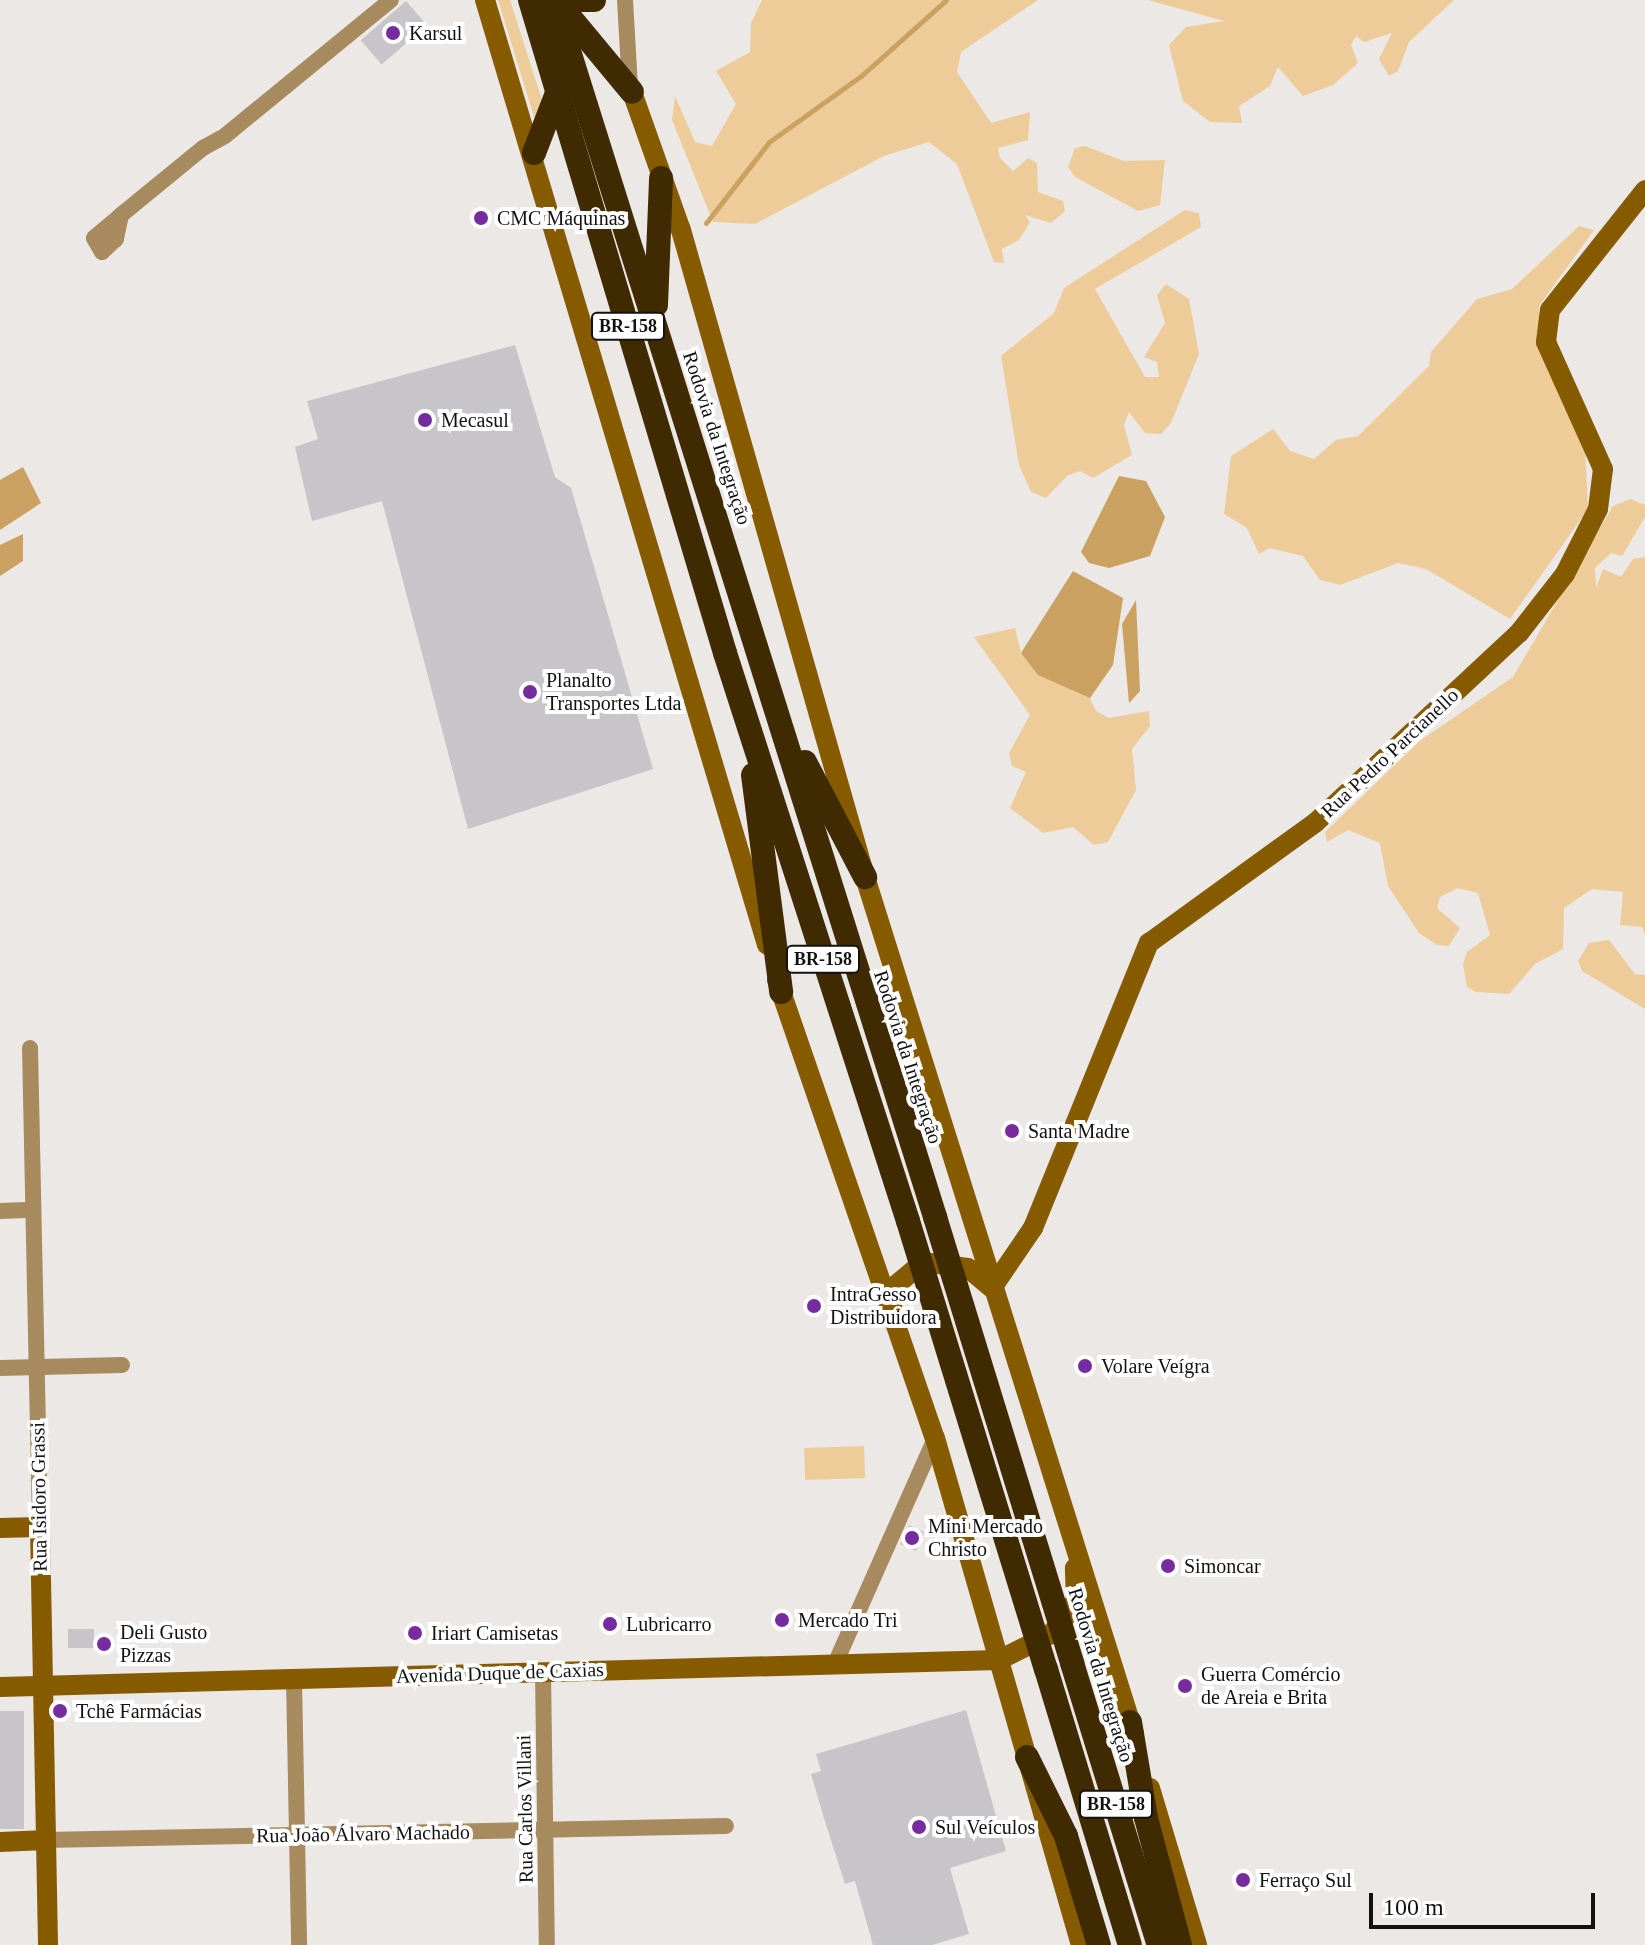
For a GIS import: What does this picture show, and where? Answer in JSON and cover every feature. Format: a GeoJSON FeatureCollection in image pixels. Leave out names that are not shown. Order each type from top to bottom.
{"type":"FeatureCollection","features":[{"type":"Feature","properties":{"kind":"highway","name":"BR-158"},"geometry":{"type":"LineString","coordinates":[[530,0],[740,698],[908,1221],[1130,1945]]}},
{"type":"Feature","properties":{"kind":"highway","name":"BR-158"},"geometry":{"type":"LineString","coordinates":[[554,0],[632,92]]}},
{"type":"Feature","properties":{"kind":"highway","name":"Rodovia da Integração"},"geometry":{"type":"LineString","coordinates":[[554,0],[758,647],[1159,1945]]}},
{"type":"Feature","properties":{"kind":"highway"},"geometry":{"type":"LineString","coordinates":[[582,0],[594,0]]}},
{"type":"Feature","properties":{"kind":"highway"},"geometry":{"type":"LineString","coordinates":[[534,153],[558,90]]}},
{"type":"Feature","properties":{"kind":"highway","name":"BR-158"},"geometry":{"type":"LineString","coordinates":[[656,323],[661,178]]}},
{"type":"Feature","properties":{"kind":"highway","name":"BR-158"},"geometry":{"type":"LineString","coordinates":[[758,647],[813,784],[865,877]]}},
{"type":"Feature","properties":{"kind":"highway","name":"BR-158"},"geometry":{"type":"LineString","coordinates":[[740,698],[781,992]]}},
{"type":"Feature","properties":{"kind":"highway","name":"BR-158"},"geometry":{"type":"LineString","coordinates":[[1130,1722],[1146,1818],[1180,1945]]}},
{"type":"Feature","properties":{"kind":"highway","name":"BR-158"},"geometry":{"type":"LineString","coordinates":[[1027,1757],[1066,1836],[1099,1945]]}},
{"type":"Feature","properties":{"kind":"main road","name":"BR-158"},"geometry":{"type":"LineString","coordinates":[[485,0],[534,153],[781,992],[935,1438],[1081,1945]]}},
{"type":"Feature","properties":{"kind":"main road","name":"BR-158"},"geometry":{"type":"LineString","coordinates":[[632,92],[661,178],[865,877],[1197,1945]]}},
{"type":"Feature","properties":{"kind":"main road","name":"Rua Pedro Parcianello"},"geometry":{"type":"LineString","coordinates":[[992,1288],[1033,1228],[1149,943],[1315,823],[1519,633],[1565,574],[1598,509],[1603,469],[1546,342],[1550,310],[1645,190]]}},
{"type":"Feature","properties":{"kind":"main road"},"geometry":{"type":"LineString","coordinates":[[891,1312],[896,1285],[923,1262],[968,1268],[992,1288]]}},
{"type":"Feature","properties":{"kind":"main road"},"geometry":{"type":"LineString","coordinates":[[0,1528],[40,1527]]}},
{"type":"Feature","properties":{"kind":"main road","name":"Rua Isidoro Grassi"},"geometry":{"type":"LineString","coordinates":[[40,1527],[48,1945]]}},
{"type":"Feature","properties":{"kind":"main road"},"geometry":{"type":"LineString","coordinates":[[999,1660],[1051,1634],[1067,1615],[1076,1600],[1074,1553]]}},
{"type":"Feature","properties":{"kind":"main road","name":"Avenida Duque de Caxias"},"geometry":{"type":"LineString","coordinates":[[0,1687],[999,1660]]}},
{"type":"Feature","properties":{"kind":"main road","name":"Rua João Álvaro Machado"},"geometry":{"type":"LineString","coordinates":[[0,1842],[46,1840]]}},
{"type":"Feature","properties":{"kind":"street"},"geometry":{"type":"LineString","coordinates":[[121,215],[391,0]]}},
{"type":"Feature","properties":{"kind":"street","name":"BR-158"},"geometry":{"type":"LineString","coordinates":[[625,0],[632,92]]}},
{"type":"Feature","properties":{"kind":"street","name":"Rua Isidoro Grassi"},"geometry":{"type":"LineString","coordinates":[[30,1048],[40,1527]]}},
{"type":"Feature","properties":{"kind":"street"},"geometry":{"type":"LineString","coordinates":[[0,1211],[33,1210]]}},
{"type":"Feature","properties":{"kind":"street"},"geometry":{"type":"LineString","coordinates":[[0,1368],[122,1365]]}},
{"type":"Feature","properties":{"kind":"street"},"geometry":{"type":"LineString","coordinates":[[835,1664],[935,1438]]}},
{"type":"Feature","properties":{"kind":"street","name":"Rua Carlos Villani"},"geometry":{"type":"LineString","coordinates":[[543,1672],[547,1945]]}},
{"type":"Feature","properties":{"kind":"street"},"geometry":{"type":"LineString","coordinates":[[294,1679],[299,1945]]}},
{"type":"Feature","properties":{"kind":"street","name":"Rua João Álvaro Machado"},"geometry":{"type":"LineString","coordinates":[[46,1840],[726,1826]]}},
{"type":"Feature","properties":{"kind":"shaded area"},"geometry":{"type":"Polygon","coordinates":[[[498,0],[510,0],[542,100],[536,123],[498,0]]]}},
{"type":"Feature","properties":{"kind":"shaded area"},"geometry":{"type":"Polygon","coordinates":[[[762,0],[1038,0],[961,52],[957,72],[991,123],[1030,112],[1028,140],[998,148],[1000,158],[1013,171],[1028,158],[1037,163],[1038,192],[1063,201],[1065,211],[1051,223],[1025,215],[1030,222],[1019,240],[1002,249],[1004,263],[994,262],[957,164],[929,142],[884,156],[755,224],[713,222],[672,120],[675,96],[695,142],[712,146],[736,104],[716,71],[750,52],[751,23],[762,0]]]}},
{"type":"Feature","properties":{"kind":"shaded area"},"geometry":{"type":"Polygon","coordinates":[[[1148,0],[1454,0],[1409,42],[1398,71],[1389,76],[1379,59],[1392,33],[1364,42],[1356,36],[1351,45],[1358,63],[1333,85],[1303,96],[1278,67],[1270,86],[1239,106],[1242,123],[1210,122],[1183,101],[1169,45],[1186,27],[1224,21],[1148,0]]]}},
{"type":"Feature","properties":{"kind":"shaded area"},"geometry":{"type":"Polygon","coordinates":[[[1085,146],[1124,161],[1165,160],[1160,205],[1138,211],[1075,177],[1068,167],[1075,148],[1085,146]]]}},
{"type":"Feature","properties":{"kind":"shaded area"},"geometry":{"type":"Polygon","coordinates":[[[1185,210],[1199,213],[1201,227],[1095,289],[1145,377],[1159,377],[1157,362],[1144,357],[1165,323],[1157,295],[1166,284],[1189,299],[1199,354],[1171,423],[1161,434],[1145,433],[1129,412],[1124,425],[1132,455],[1093,478],[1080,471],[1067,476],[1046,498],[1031,492],[1019,465],[1001,356],[1054,313],[1064,288],[1185,210]]]}},
{"type":"Feature","properties":{"kind":"shaded area"},"geometry":{"type":"Polygon","coordinates":[[[1579,226],[1594,230],[1539,306],[1540,344],[1585,446],[1588,509],[1510,619],[1426,569],[1398,563],[1340,585],[1320,580],[1303,556],[1269,548],[1259,554],[1247,528],[1224,514],[1231,456],[1273,429],[1290,451],[1314,459],[1336,440],[1358,436],[1429,366],[1431,352],[1477,299],[1512,289],[1579,226]]]}},
{"type":"Feature","properties":{"kind":"shaded area"},"geometry":{"type":"Polygon","coordinates":[[[23,467],[41,503],[0,530],[0,480],[23,467]]]}},
{"type":"Feature","properties":{"kind":"shaded area"},"geometry":{"type":"Polygon","coordinates":[[[1119,476],[1146,481],[1165,517],[1150,556],[1109,568],[1089,563],[1081,552],[1119,476]]]}},
{"type":"Feature","properties":{"kind":"shaded area"},"geometry":{"type":"Polygon","coordinates":[[[1630,499],[1645,505],[1645,517],[1622,556],[1611,553],[1595,568],[1596,588],[1603,569],[1621,577],[1633,559],[1645,557],[1645,935],[1642,927],[1620,925],[1623,892],[1592,889],[1564,908],[1563,949],[1535,964],[1509,994],[1476,992],[1467,987],[1463,964],[1467,952],[1490,935],[1478,893],[1458,888],[1440,897],[1437,908],[1460,928],[1449,946],[1437,945],[1419,933],[1388,886],[1380,843],[1348,830],[1327,842],[1325,832],[1421,740],[1513,677],[1613,506],[1630,499]]]}},
{"type":"Feature","properties":{"kind":"shaded area"},"geometry":{"type":"Polygon","coordinates":[[[23,534],[23,561],[0,576],[0,545],[23,534]]]}},
{"type":"Feature","properties":{"kind":"shaded area"},"geometry":{"type":"Polygon","coordinates":[[[1073,571],[1123,598],[1113,665],[1090,698],[1038,675],[1021,653],[1073,571]]]}},
{"type":"Feature","properties":{"kind":"shaded area"},"geometry":{"type":"Polygon","coordinates":[[[1136,600],[1140,691],[1129,703],[1122,624],[1136,600]]]}},
{"type":"Feature","properties":{"kind":"shaded area"},"geometry":{"type":"Polygon","coordinates":[[[1015,628],[1021,653],[1090,698],[1096,711],[1109,718],[1149,711],[1150,726],[1132,749],[1136,790],[1108,842],[1094,845],[1073,827],[1043,833],[1010,808],[1026,772],[1012,766],[1009,753],[1030,715],[974,637],[1015,628]]]}},
{"type":"Feature","properties":{"kind":"shaded area"},"geometry":{"type":"Polygon","coordinates":[[[1609,940],[1635,974],[1645,975],[1645,1009],[1582,971],[1578,961],[1589,943],[1609,940]]]}},
{"type":"Feature","properties":{"kind":"shaded area"},"geometry":{"type":"Polygon","coordinates":[[[864,1446],[865,1478],[805,1480],[804,1448],[864,1446]]]}},
{"type":"Feature","properties":{"kind":"building","name":"Karsul"},"geometry":{"type":"Polygon","coordinates":[[[406,1],[427,25],[382,65],[361,40],[406,1]]]}},
{"type":"Feature","properties":{"kind":"building","name":"Planalto Transportes Ltda"},"geometry":{"type":"Polygon","coordinates":[[[515,345],[555,477],[571,488],[653,769],[468,829],[382,501],[312,521],[295,447],[318,439],[307,401],[515,345]]]}},
{"type":"Feature","properties":{"kind":"building","name":"Mini Mercado Christo"},"geometry":{"type":"Polygon","coordinates":[[[909,1525],[925,1532],[916,1551],[900,1544],[909,1525]]]}},
{"type":"Feature","properties":{"kind":"building"},"geometry":{"type":"Polygon","coordinates":[[[68,1629],[94,1629],[94,1648],[68,1648],[68,1629]]]}},
{"type":"Feature","properties":{"kind":"building","name":"Sul Veículos"},"geometry":{"type":"Polygon","coordinates":[[[966,1710],[1006,1851],[950,1868],[969,1934],[932,1945],[873,1945],[855,1881],[845,1884],[824,1818],[811,1774],[821,1771],[816,1754],[966,1710]]]}},
{"type":"Feature","properties":{"kind":"building"},"geometry":{"type":"Polygon","coordinates":[[[0,1711],[24,1711],[24,1829],[0,1829],[0,1711]]]}},
{"type":"Feature","properties":{"kind":"waterway"},"geometry":{"type":"LineString","coordinates":[[706,223],[769,142],[861,76],[946,0]]}},
{"type":"Feature","properties":{"kind":"place","name":"Karsul"},"geometry":{"type":"Point","coordinates":[393,33]}},
{"type":"Feature","properties":{"kind":"place","name":"CMC Máquinas"},"geometry":{"type":"Point","coordinates":[481,218]}},
{"type":"Feature","properties":{"kind":"place","name":"Mecasul"},"geometry":{"type":"Point","coordinates":[425,420]}},
{"type":"Feature","properties":{"kind":"place","name":"Planalto Transportes Ltda"},"geometry":{"type":"Point","coordinates":[530,692]}},
{"type":"Feature","properties":{"kind":"place","name":"Santa Madre"},"geometry":{"type":"Point","coordinates":[1012,1131]}},
{"type":"Feature","properties":{"kind":"place","name":"IntraGesso Distribuidora"},"geometry":{"type":"Point","coordinates":[814,1306]}},
{"type":"Feature","properties":{"kind":"place","name":"Volare Veígra"},"geometry":{"type":"Point","coordinates":[1085,1366]}},
{"type":"Feature","properties":{"kind":"place","name":"Mini Mercado Christo"},"geometry":{"type":"Point","coordinates":[912,1538]}},
{"type":"Feature","properties":{"kind":"place","name":"Simoncar"},"geometry":{"type":"Point","coordinates":[1168,1566]}},
{"type":"Feature","properties":{"kind":"place","name":"Mercado Tri"},"geometry":{"type":"Point","coordinates":[782,1620]}},
{"type":"Feature","properties":{"kind":"place","name":"Lubricarro"},"geometry":{"type":"Point","coordinates":[610,1624]}},
{"type":"Feature","properties":{"kind":"place","name":"Iriart Camisetas"},"geometry":{"type":"Point","coordinates":[415,1633]}},
{"type":"Feature","properties":{"kind":"place","name":"Deli Gusto Pizzas"},"geometry":{"type":"Point","coordinates":[104,1644]}},
{"type":"Feature","properties":{"kind":"place","name":"Guerra Comércio de Areia e Brita"},"geometry":{"type":"Point","coordinates":[1185,1686]}},
{"type":"Feature","properties":{"kind":"place","name":"Tchê Farmácias"},"geometry":{"type":"Point","coordinates":[60,1711]}},
{"type":"Feature","properties":{"kind":"place","name":"Sul Veículos"},"geometry":{"type":"Point","coordinates":[919,1827]}},
{"type":"Feature","properties":{"kind":"place","name":"Ferraço Sul"},"geometry":{"type":"Point","coordinates":[1243,1880]}}]}
